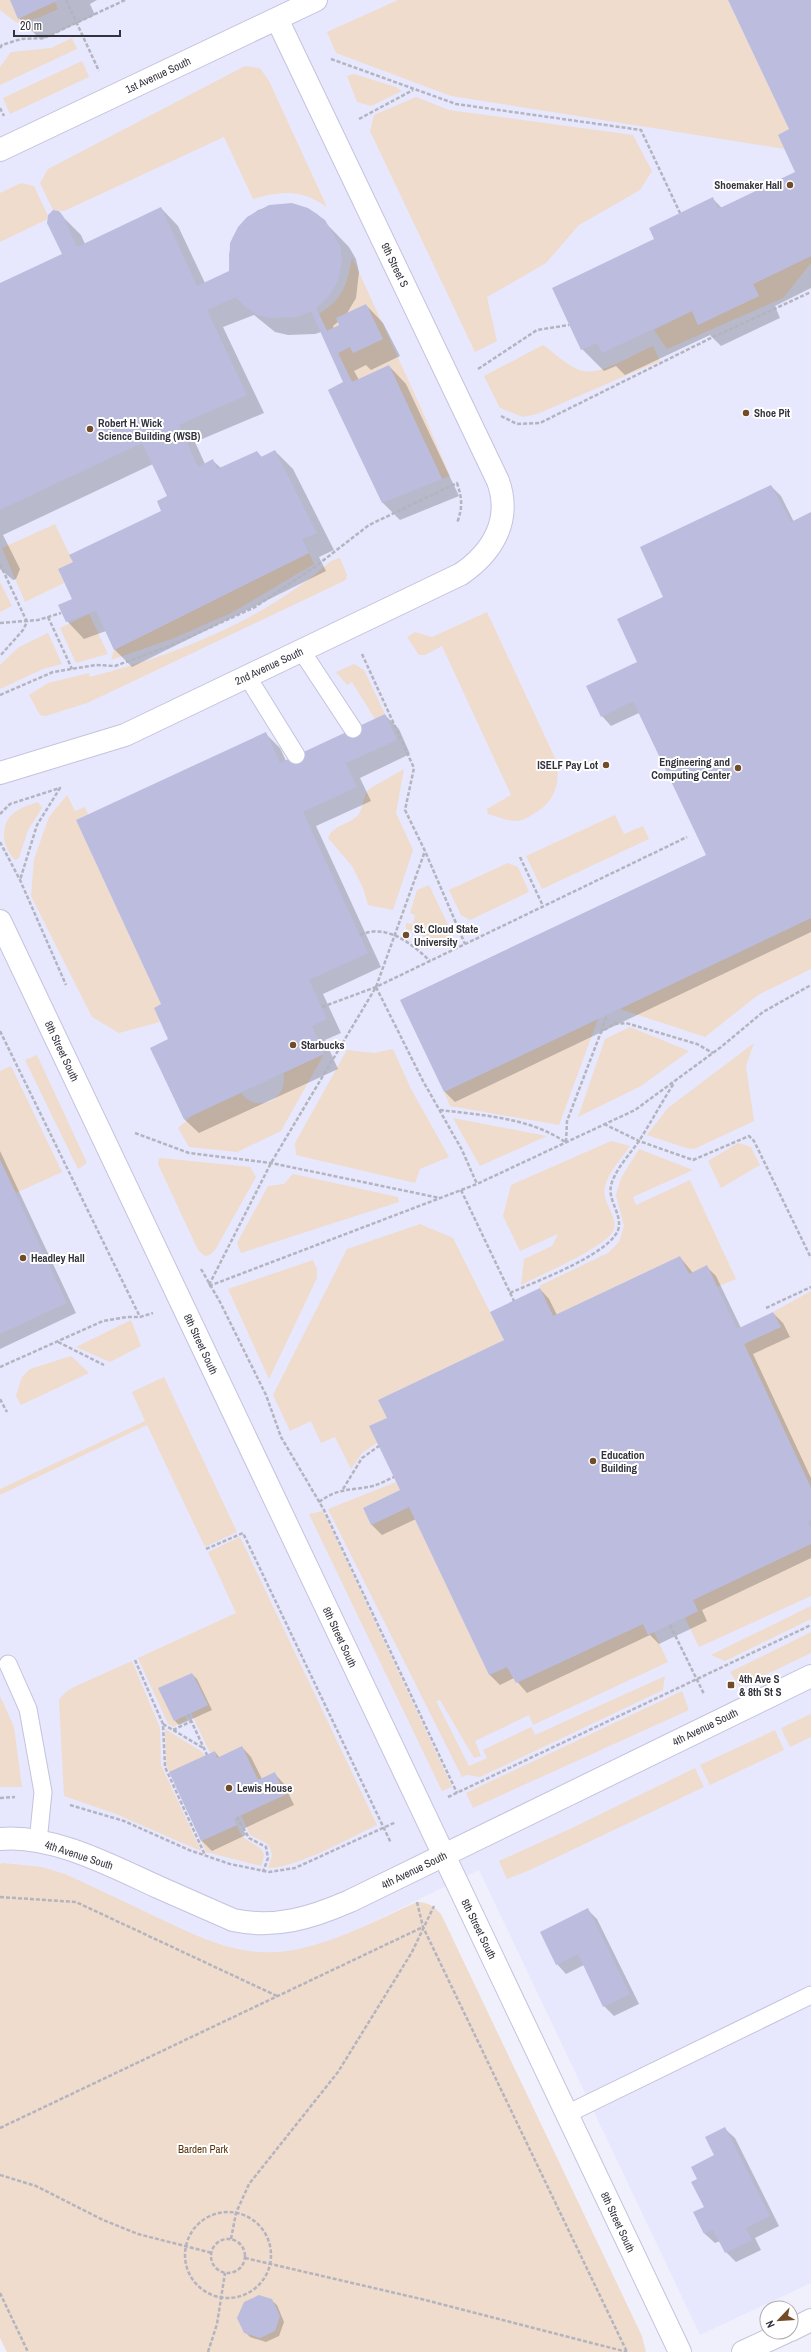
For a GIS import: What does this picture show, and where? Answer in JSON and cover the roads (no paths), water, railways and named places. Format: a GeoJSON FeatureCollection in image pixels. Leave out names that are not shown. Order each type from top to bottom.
{"type":"FeatureCollection","features":[{"type":"Feature","properties":{"kind":"street","name":"1st Avenue South"},"geometry":{"type":"LineString","coordinates":[[0,150],[288,10],[316,0]]}},
{"type":"Feature","properties":{"kind":"street","name":"9th Street S"},"geometry":{"type":"LineString","coordinates":[[288,10],[503,492],[501,513]]}},
{"type":"Feature","properties":{"kind":"street","name":"2nd Avenue South"},"geometry":{"type":"LineString","coordinates":[[0,773],[126,735],[461,574],[478,562],[492,546],[500,530],[501,513]]}},
{"type":"Feature","properties":{"kind":"street","name":"8th Street South"},"geometry":{"type":"LineString","coordinates":[[0,921],[680,2352]]}},
{"type":"Feature","properties":{"kind":"street","name":"4th Avenue South"},"geometry":{"type":"LineString","coordinates":[[0,1839],[11,1838],[38,1842],[99,1860],[233,1920],[253,1924],[277,1923],[320,1914],[444,1856],[811,1676]]}},
{"type":"Feature","properties":{"kind":"street"},"geometry":{"type":"LineString","coordinates":[[799,2326],[811,2320]]}},
{"type":"Feature","properties":{"kind":"street"},"geometry":{"type":"LineString","coordinates":[[743,2352],[769,2340]]}},
{"type":"Feature","properties":{"kind":"lane"},"geometry":{"type":"LineString","coordinates":[[301,650],[353,729]]}},
{"type":"Feature","properties":{"kind":"lane"},"geometry":{"type":"LineString","coordinates":[[247,676],[296,755]]}},
{"type":"Feature","properties":{"kind":"lane"},"geometry":{"type":"LineString","coordinates":[[8,1664],[28,1709],[43,1792],[38,1842]]}},
{"type":"Feature","properties":{"kind":"lane"},"geometry":{"type":"LineString","coordinates":[[567,2114],[811,1995]]}},
{"type":"Feature","properties":{"kind":"place","name":"Shoemaker Hall"},"geometry":{"type":"Point","coordinates":[790,185]}},
{"type":"Feature","properties":{"kind":"place","name":"Shoe Pit"},"geometry":{"type":"Point","coordinates":[746,413]}},
{"type":"Feature","properties":{"kind":"place","name":"Robert H. Wick Science Building (WSB)"},"geometry":{"type":"Point","coordinates":[90,429]}},
{"type":"Feature","properties":{"kind":"place","name":"ISELF Pay Lot"},"geometry":{"type":"Point","coordinates":[606,765]}},
{"type":"Feature","properties":{"kind":"place","name":"Engineering and Computing Center"},"geometry":{"type":"Point","coordinates":[738,768]}},
{"type":"Feature","properties":{"kind":"place","name":"St. Cloud State University"},"geometry":{"type":"Point","coordinates":[406,935]}},
{"type":"Feature","properties":{"kind":"place","name":"Starbucks"},"geometry":{"type":"Point","coordinates":[293,1045]}},
{"type":"Feature","properties":{"kind":"place","name":"Headley Hall"},"geometry":{"type":"Point","coordinates":[23,1258]}},
{"type":"Feature","properties":{"kind":"place","name":"Education Building"},"geometry":{"type":"Point","coordinates":[593,1461]}},
{"type":"Feature","properties":{"kind":"place","name":"4th Ave S & 8th St S"},"geometry":{"type":"Point","coordinates":[731,1685]}},
{"type":"Feature","properties":{"kind":"place","name":"Lewis House"},"geometry":{"type":"Point","coordinates":[229,1788]}},
{"type":"Feature","properties":{"kind":"park label","name":"Barden Park"},"geometry":{"type":"Point","coordinates":[203,2149]}}]}
